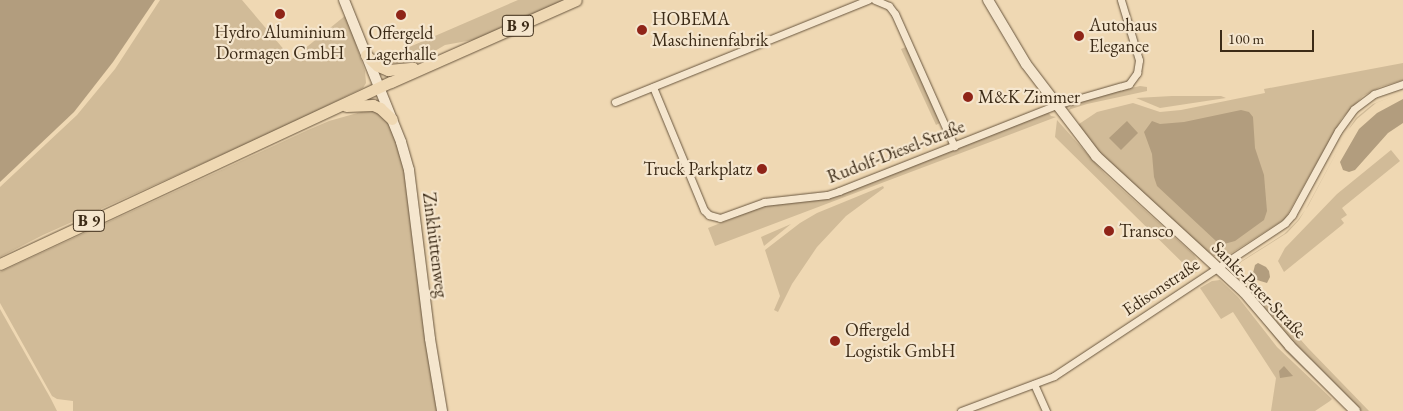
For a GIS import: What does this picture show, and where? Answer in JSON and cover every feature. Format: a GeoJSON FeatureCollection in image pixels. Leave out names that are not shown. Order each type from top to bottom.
{"type":"FeatureCollection","features":[{"type":"Feature","properties":{"kind":"main road","name":"B 9"},"geometry":{"type":"LineString","coordinates":[[0,264],[337,107],[576,0]]}},
{"type":"Feature","properties":{"kind":"main road"},"geometry":{"type":"LineString","coordinates":[[366,55],[378,66],[388,70],[427,66]]}},
{"type":"Feature","properties":{"kind":"main road"},"geometry":{"type":"LineString","coordinates":[[337,107],[373,105],[380,108],[392,119]]}},
{"type":"Feature","properties":{"kind":"street","name":"Zinkhüttenweg"},"geometry":{"type":"LineString","coordinates":[[344,0],[392,119],[409,170],[442,411]]}},
{"type":"Feature","properties":{"kind":"street"},"geometry":{"type":"LineString","coordinates":[[615,102],[868,0]]}},
{"type":"Feature","properties":{"kind":"street"},"geometry":{"type":"LineString","coordinates":[[875,0],[889,6],[895,14],[954,146]]}},
{"type":"Feature","properties":{"kind":"street","name":"Sankt-Peter-Straße"},"geometry":{"type":"LineString","coordinates":[[988,0],[1016,50],[1087,145],[1108,168],[1253,301],[1290,346],[1355,411]]}},
{"type":"Feature","properties":{"kind":"street","name":"Rudolf-Diesel-Straße"},"geometry":{"type":"LineString","coordinates":[[652,86],[704,210],[714,217],[727,216],[764,202],[833,193],[1056,105],[1098,91],[1122,87],[1134,79],[1138,73],[1138,60],[1121,0]]}},
{"type":"Feature","properties":{"kind":"street","name":"Edisonstraße"},"geometry":{"type":"LineString","coordinates":[[961,411],[1054,376],[1274,231],[1292,215],[1338,131],[1354,109],[1374,94],[1403,84]]}},
{"type":"Feature","properties":{"kind":"street"},"geometry":{"type":"LineString","coordinates":[[1034,384],[1046,411]]}},
{"type":"Feature","properties":{"kind":"shaded area"},"geometry":{"type":"Polygon","coordinates":[[[0,0],[155,0],[113,62],[74,112],[0,182],[0,0]]]}},
{"type":"Feature","properties":{"kind":"shaded area"},"geometry":{"type":"Polygon","coordinates":[[[160,0],[242,0],[292,59],[346,15],[365,71],[366,83],[363,88],[284,127],[43,235],[0,257],[0,187],[77,115],[115,69],[160,0]]]}},
{"type":"Feature","properties":{"kind":"shaded area"},"geometry":{"type":"Polygon","coordinates":[[[518,0],[565,0],[484,38],[445,45],[428,55],[396,63],[387,62],[384,58],[518,0]]]}},
{"type":"Feature","properties":{"kind":"shaded area"},"geometry":{"type":"Polygon","coordinates":[[[906,47],[940,123],[936,125],[901,49],[906,47]]]}},
{"type":"Feature","properties":{"kind":"shaded area"},"geometry":{"type":"Polygon","coordinates":[[[1403,63],[1403,80],[1380,87],[1363,96],[1342,118],[1285,219],[1227,256],[1214,256],[1206,250],[1106,159],[1079,129],[1079,124],[1097,112],[1133,103],[1160,112],[1181,110],[1265,93],[1264,89],[1403,63]]]}},
{"type":"Feature","properties":{"kind":"shaded area"},"geometry":{"type":"Polygon","coordinates":[[[1140,86],[1147,87],[1147,91],[1068,110],[1072,105],[1085,99],[1140,86]]]}},
{"type":"Feature","properties":{"kind":"shaded area"},"geometry":{"type":"Polygon","coordinates":[[[1403,92],[1376,103],[1357,119],[1344,138],[1356,118],[1373,104],[1403,92]]]}},
{"type":"Feature","properties":{"kind":"shaded area"},"geometry":{"type":"Polygon","coordinates":[[[1221,96],[1226,98],[1160,108],[1136,98],[1221,96]]]}},
{"type":"Feature","properties":{"kind":"shaded area"},"geometry":{"type":"Polygon","coordinates":[[[1403,99],[1403,123],[1388,133],[1355,170],[1349,172],[1343,170],[1340,162],[1359,129],[1377,113],[1403,99]]]}},
{"type":"Feature","properties":{"kind":"shaded area"},"geometry":{"type":"Polygon","coordinates":[[[373,109],[389,124],[404,162],[438,411],[73,411],[73,401],[57,399],[52,396],[0,303],[0,272],[308,130],[329,121],[361,112],[372,111],[373,109]]]}},
{"type":"Feature","properties":{"kind":"shaded area"},"geometry":{"type":"Polygon","coordinates":[[[1241,110],[1249,112],[1253,117],[1255,148],[1264,175],[1267,211],[1264,220],[1235,241],[1224,244],[1216,241],[1157,186],[1154,177],[1152,154],[1144,132],[1152,121],[1160,124],[1184,122],[1241,110]]]}},
{"type":"Feature","properties":{"kind":"shaded area"},"geometry":{"type":"Polygon","coordinates":[[[1048,112],[1051,116],[1056,117],[715,246],[708,228],[766,205],[822,198],[950,149],[951,151],[1048,112]]]}},
{"type":"Feature","properties":{"kind":"shaded area"},"geometry":{"type":"Polygon","coordinates":[[[1057,120],[1105,174],[1194,255],[1201,266],[1198,271],[1194,274],[1055,137],[1057,120]]]}},
{"type":"Feature","properties":{"kind":"shaded area"},"geometry":{"type":"Polygon","coordinates":[[[1127,121],[1138,133],[1121,150],[1109,138],[1127,121]]]}},
{"type":"Feature","properties":{"kind":"shaded area"},"geometry":{"type":"Polygon","coordinates":[[[1344,138],[1308,206],[1305,210],[1307,207],[1344,138]]]}},
{"type":"Feature","properties":{"kind":"shaded area"},"geometry":{"type":"Polygon","coordinates":[[[1391,150],[1400,161],[1342,208],[1347,215],[1341,219],[1344,223],[1284,272],[1278,261],[1285,248],[1337,194],[1391,150]]]}},
{"type":"Feature","properties":{"kind":"shaded area"},"geometry":{"type":"Polygon","coordinates":[[[883,186],[884,188],[846,216],[817,247],[792,284],[778,312],[774,310],[780,296],[765,250],[800,223],[817,213],[883,186]]]}},
{"type":"Feature","properties":{"kind":"shaded area"},"geometry":{"type":"Polygon","coordinates":[[[1305,210],[1287,233],[1241,262],[1237,268],[1308,348],[1369,411],[1361,411],[1292,344],[1244,285],[1246,282],[1238,275],[1236,268],[1240,262],[1284,234],[1305,210]]]}},
{"type":"Feature","properties":{"kind":"shaded area"},"geometry":{"type":"Polygon","coordinates":[[[791,224],[764,246],[761,237],[791,224]]]}},
{"type":"Feature","properties":{"kind":"shaded area"},"geometry":{"type":"Polygon","coordinates":[[[1258,263],[1269,271],[1270,277],[1267,283],[1257,280],[1253,273],[1255,265],[1258,263]]]}},
{"type":"Feature","properties":{"kind":"shaded area"},"geometry":{"type":"Polygon","coordinates":[[[1220,280],[1238,297],[1277,347],[1332,399],[1330,401],[1315,411],[1271,411],[1276,378],[1233,312],[1221,319],[1200,288],[1212,281],[1220,280]]]}},
{"type":"Feature","properties":{"kind":"shaded area"},"geometry":{"type":"Polygon","coordinates":[[[1242,296],[1334,397],[1287,353],[1242,296]]]}},
{"type":"Feature","properties":{"kind":"shaded area"},"geometry":{"type":"Polygon","coordinates":[[[0,309],[51,399],[57,411],[0,411],[0,309]]]}},
{"type":"Feature","properties":{"kind":"shaded area"},"geometry":{"type":"Polygon","coordinates":[[[1284,366],[1293,376],[1280,378],[1279,371],[1284,366]]]}},
{"type":"Feature","properties":{"kind":"place","name":"Hydro Aluminium Dormagen GmbH"},"geometry":{"type":"Point","coordinates":[280,14]}},
{"type":"Feature","properties":{"kind":"place","name":"Offergeld Lagerhalle"},"geometry":{"type":"Point","coordinates":[401,15]}},
{"type":"Feature","properties":{"kind":"place","name":"HOBEMA Maschinenfabrik"},"geometry":{"type":"Point","coordinates":[642,30]}},
{"type":"Feature","properties":{"kind":"place","name":"Autohaus Elegance"},"geometry":{"type":"Point","coordinates":[1079,36]}},
{"type":"Feature","properties":{"kind":"place","name":"M&K Zimmer"},"geometry":{"type":"Point","coordinates":[968,97]}},
{"type":"Feature","properties":{"kind":"place","name":"Truck Parkplatz"},"geometry":{"type":"Point","coordinates":[762,169]}},
{"type":"Feature","properties":{"kind":"place","name":"Transco"},"geometry":{"type":"Point","coordinates":[1109,231]}},
{"type":"Feature","properties":{"kind":"place","name":"Offergeld Logistik GmbH"},"geometry":{"type":"Point","coordinates":[835,341]}}]}
